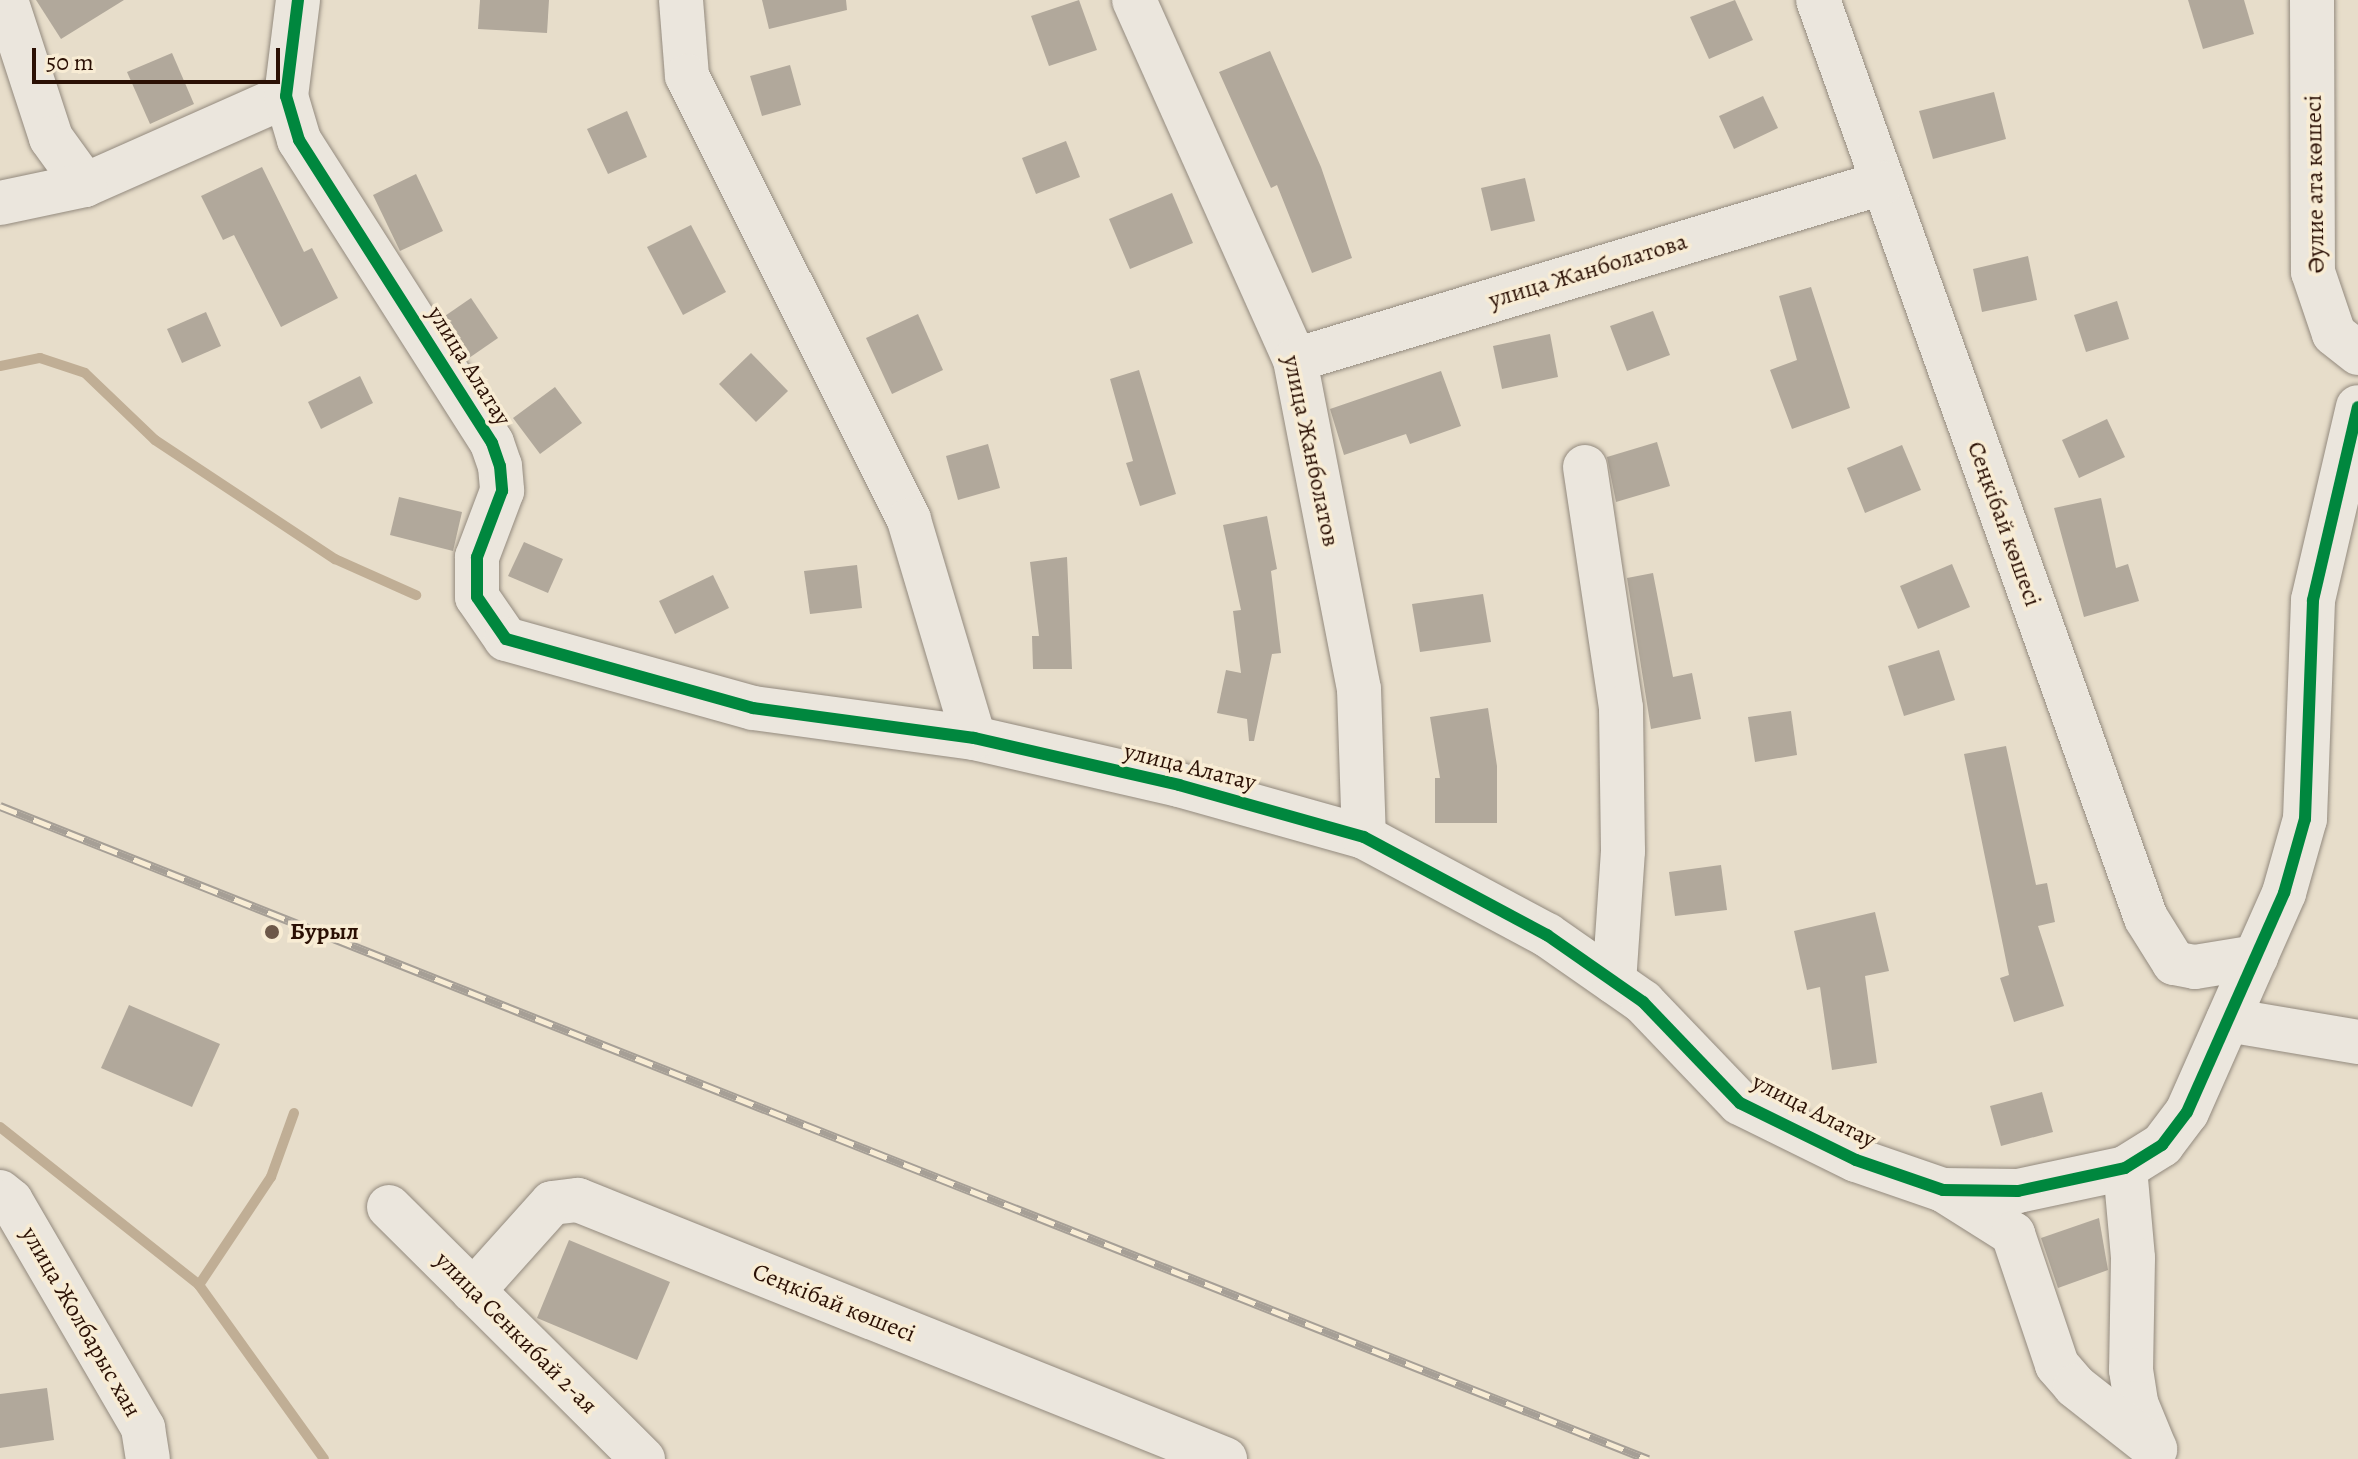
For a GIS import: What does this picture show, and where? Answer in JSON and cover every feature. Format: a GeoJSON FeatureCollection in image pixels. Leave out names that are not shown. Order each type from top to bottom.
{"type":"FeatureCollection","features":[{"type":"Feature","properties":{"kind":"street"},"geometry":{"type":"LineString","coordinates":[[6,0],[51,138],[85,185]]}},
{"type":"Feature","properties":{"kind":"street"},"geometry":{"type":"LineString","coordinates":[[0,203],[85,185],[286,96],[298,0]]}},
{"type":"Feature","properties":{"kind":"street"},"geometry":{"type":"LineString","coordinates":[[681,0],[687,76],[909,520],[974,738]]}},
{"type":"Feature","properties":{"kind":"street","name":"улица Жанболатов"},"geometry":{"type":"LineString","coordinates":[[1134,0],[1295,360],[1359,689],[1364,837]]}},
{"type":"Feature","properties":{"kind":"street","name":"Сеңкібай көшесі"},"geometry":{"type":"LineString","coordinates":[[1818,0],[2146,918],[2174,963],[2195,967],[2256,957]]}},
{"type":"Feature","properties":{"kind":"street","name":"Әулие ата көшесі"},"geometry":{"type":"LineString","coordinates":[[2312,0],[2313,272],[2334,334],[2358,353]]}},
{"type":"Feature","properties":{"kind":"street","name":"улица Алатау"},"geometry":{"type":"LineString","coordinates":[[286,96],[299,140],[492,443],[502,491],[477,557],[477,597],[506,639],[753,708],[974,738],[1179,785],[1364,837],[1547,935],[1643,1002],[1740,1103],[1856,1160],[1943,1190],[2018,1191],[2125,1168],[2162,1145],[2187,1112],[2284,893],[2305,819],[2313,600],[2358,407]]}},
{"type":"Feature","properties":{"kind":"street","name":"улица Жанболатова"},"geometry":{"type":"LineString","coordinates":[[1295,360],[1882,183]]}},
{"type":"Feature","properties":{"kind":"street"},"geometry":{"type":"LineString","coordinates":[[1585,467],[1621,708],[1623,851],[1614,982]]}},
{"type":"Feature","properties":{"kind":"street"},"geometry":{"type":"LineString","coordinates":[[2228,1020],[2358,1042]]}},
{"type":"Feature","properties":{"kind":"street"},"geometry":{"type":"LineString","coordinates":[[2125,1168],[2133,1258],[2131,1370],[2136,1403],[2160,1454]]}},
{"type":"Feature","properties":{"kind":"street"},"geometry":{"type":"LineString","coordinates":[[1943,1190],[2013,1234],[2057,1365],[2075,1386],[2160,1454]]}},
{"type":"Feature","properties":{"kind":"street","name":"улица Жолбарыс хан"},"geometry":{"type":"LineString","coordinates":[[0,1192],[11,1201],[143,1428],[148,1459]]}},
{"type":"Feature","properties":{"kind":"street","name":"Сеңкібай көшесі"},"geometry":{"type":"LineString","coordinates":[[473,1291],[552,1203],[578,1200],[1225,1459]]}},
{"type":"Feature","properties":{"kind":"street","name":"улица Сенкибай 2-ая"},"geometry":{"type":"LineString","coordinates":[[389,1207],[643,1459]]}},
{"type":"Feature","properties":{"kind":"building"},"geometry":{"type":"Polygon","coordinates":[[[36,0],[124,0],[61,39],[36,0]]]}},
{"type":"Feature","properties":{"kind":"building"},"geometry":{"type":"Polygon","coordinates":[[[480,0],[549,0],[547,33],[478,29],[480,0]]]}},
{"type":"Feature","properties":{"kind":"building"},"geometry":{"type":"Polygon","coordinates":[[[762,0],[846,0],[847,10],[769,29],[762,0]]]}},
{"type":"Feature","properties":{"kind":"building"},"geometry":{"type":"Polygon","coordinates":[[[1079,0],[1097,50],[1049,66],[1031,16],[1079,0]]]}},
{"type":"Feature","properties":{"kind":"building"},"geometry":{"type":"Polygon","coordinates":[[[1735,0],[1753,40],[1709,59],[1690,17],[1735,0]]]}},
{"type":"Feature","properties":{"kind":"building"},"geometry":{"type":"Polygon","coordinates":[[[2188,0],[2244,0],[2254,34],[2203,49],[2188,0]]]}},
{"type":"Feature","properties":{"kind":"building"},"geometry":{"type":"Polygon","coordinates":[[[1270,51],[1321,167],[1352,258],[1312,273],[1277,185],[1271,188],[1219,72],[1270,51]]]}},
{"type":"Feature","properties":{"kind":"building"},"geometry":{"type":"Polygon","coordinates":[[[172,53],[194,104],[150,124],[127,72],[172,53]]]}},
{"type":"Feature","properties":{"kind":"building"},"geometry":{"type":"Polygon","coordinates":[[[790,65],[801,105],[762,116],[750,76],[790,65]]]}},
{"type":"Feature","properties":{"kind":"building"},"geometry":{"type":"Polygon","coordinates":[[[1994,92],[2006,139],[1933,159],[1919,111],[1994,92]]]}},
{"type":"Feature","properties":{"kind":"building"},"geometry":{"type":"Polygon","coordinates":[[[1763,96],[1778,128],[1734,149],[1719,116],[1763,96]]]}},
{"type":"Feature","properties":{"kind":"building"},"geometry":{"type":"Polygon","coordinates":[[[627,111],[647,157],[608,174],[587,129],[627,111]]]}},
{"type":"Feature","properties":{"kind":"building"},"geometry":{"type":"Polygon","coordinates":[[[1066,141],[1080,177],[1036,194],[1022,158],[1066,141]]]}},
{"type":"Feature","properties":{"kind":"building"},"geometry":{"type":"Polygon","coordinates":[[[262,167],[304,252],[312,248],[338,298],[281,327],[234,235],[223,240],[201,196],[262,167]]]}},
{"type":"Feature","properties":{"kind":"building"},"geometry":{"type":"Polygon","coordinates":[[[416,174],[443,231],[400,251],[373,195],[416,174]]]}},
{"type":"Feature","properties":{"kind":"building"},"geometry":{"type":"Polygon","coordinates":[[[1525,178],[1535,221],[1491,231],[1481,188],[1525,178]]]}},
{"type":"Feature","properties":{"kind":"building"},"geometry":{"type":"Polygon","coordinates":[[[1172,193],[1193,243],[1130,269],[1109,219],[1172,193]]]}},
{"type":"Feature","properties":{"kind":"building"},"geometry":{"type":"Polygon","coordinates":[[[691,225],[726,292],[683,315],[647,247],[691,225]]]}},
{"type":"Feature","properties":{"kind":"building"},"geometry":{"type":"Polygon","coordinates":[[[2028,256],[2037,300],[1982,312],[1973,269],[2028,256]]]}},
{"type":"Feature","properties":{"kind":"building"},"geometry":{"type":"Polygon","coordinates":[[[1811,287],[1850,408],[1792,429],[1770,370],[1797,360],[1779,296],[1811,287]]]}},
{"type":"Feature","properties":{"kind":"building"},"geometry":{"type":"Polygon","coordinates":[[[471,298],[498,338],[469,358],[442,318],[471,298]]]}},
{"type":"Feature","properties":{"kind":"building"},"geometry":{"type":"Polygon","coordinates":[[[2117,301],[2129,339],[2086,352],[2074,315],[2117,301]]]}},
{"type":"Feature","properties":{"kind":"building"},"geometry":{"type":"Polygon","coordinates":[[[1653,311],[1670,355],[1627,371],[1610,326],[1653,311]]]}},
{"type":"Feature","properties":{"kind":"building"},"geometry":{"type":"Polygon","coordinates":[[[206,312],[221,346],[182,363],[167,329],[206,312]]]}},
{"type":"Feature","properties":{"kind":"building"},"geometry":{"type":"Polygon","coordinates":[[[918,314],[943,370],[892,394],[866,338],[918,314]]]}},
{"type":"Feature","properties":{"kind":"building"},"geometry":{"type":"Polygon","coordinates":[[[1550,334],[1558,377],[1502,389],[1493,346],[1550,334]]]}},
{"type":"Feature","properties":{"kind":"building"},"geometry":{"type":"Polygon","coordinates":[[[751,353],[788,391],[756,422],[719,384],[751,353]]]}},
{"type":"Feature","properties":{"kind":"building"},"geometry":{"type":"Polygon","coordinates":[[[1139,370],[1176,494],[1140,506],[1126,463],[1133,461],[1110,379],[1139,370]]]}},
{"type":"Feature","properties":{"kind":"building"},"geometry":{"type":"Polygon","coordinates":[[[1441,371],[1461,426],[1410,444],[1406,434],[1344,455],[1330,409],[1441,371]]]}},
{"type":"Feature","properties":{"kind":"building"},"geometry":{"type":"Polygon","coordinates":[[[360,376],[373,403],[321,429],[308,402],[360,376]]]}},
{"type":"Feature","properties":{"kind":"building"},"geometry":{"type":"Polygon","coordinates":[[[555,387],[582,423],[540,454],[513,418],[555,387]]]}},
{"type":"Feature","properties":{"kind":"building"},"geometry":{"type":"Polygon","coordinates":[[[2107,419],[2125,457],[2079,478],[2062,440],[2107,419]]]}},
{"type":"Feature","properties":{"kind":"building"},"geometry":{"type":"Polygon","coordinates":[[[1657,442],[1670,486],[1616,502],[1607,457],[1657,442]]]}},
{"type":"Feature","properties":{"kind":"building"},"geometry":{"type":"Polygon","coordinates":[[[988,444],[1000,488],[958,500],[946,456],[988,444]]]}},
{"type":"Feature","properties":{"kind":"building"},"geometry":{"type":"Polygon","coordinates":[[[1902,445],[1921,490],[1865,513],[1847,468],[1902,445]]]}},
{"type":"Feature","properties":{"kind":"building"},"geometry":{"type":"Polygon","coordinates":[[[399,497],[462,512],[453,551],[390,535],[399,497]]]}},
{"type":"Feature","properties":{"kind":"building"},"geometry":{"type":"Polygon","coordinates":[[[2101,498],[2116,568],[2128,564],[2139,601],[2084,617],[2054,508],[2101,498]]]}},
{"type":"Feature","properties":{"kind":"building"},"geometry":{"type":"Polygon","coordinates":[[[1267,516],[1277,569],[1271,571],[1281,653],[1272,654],[1254,741],[1249,741],[1247,719],[1217,713],[1226,670],[1241,673],[1233,611],[1241,610],[1223,525],[1267,516]]]}},
{"type":"Feature","properties":{"kind":"building"},"geometry":{"type":"Polygon","coordinates":[[[524,542],[563,559],[548,593],[508,576],[524,542]]]}},
{"type":"Feature","properties":{"kind":"building"},"geometry":{"type":"Polygon","coordinates":[[[1067,557],[1072,669],[1033,669],[1032,636],[1039,636],[1030,562],[1067,557]]]}},
{"type":"Feature","properties":{"kind":"building"},"geometry":{"type":"Polygon","coordinates":[[[1952,564],[1970,607],[1918,629],[1900,586],[1952,564]]]}},
{"type":"Feature","properties":{"kind":"building"},"geometry":{"type":"Polygon","coordinates":[[[857,565],[862,608],[810,614],[804,571],[857,565]]]}},
{"type":"Feature","properties":{"kind":"building"},"geometry":{"type":"Polygon","coordinates":[[[1653,573],[1673,677],[1692,673],[1701,719],[1651,729],[1627,578],[1653,573]]]}},
{"type":"Feature","properties":{"kind":"building"},"geometry":{"type":"Polygon","coordinates":[[[713,575],[729,608],[675,634],[659,601],[713,575]]]}},
{"type":"Feature","properties":{"kind":"building"},"geometry":{"type":"Polygon","coordinates":[[[1483,594],[1491,642],[1420,652],[1412,604],[1483,594]]]}},
{"type":"Feature","properties":{"kind":"building"},"geometry":{"type":"Polygon","coordinates":[[[1939,650],[1955,700],[1904,716],[1888,666],[1939,650]]]}},
{"type":"Feature","properties":{"kind":"building"},"geometry":{"type":"Polygon","coordinates":[[[1488,708],[1497,766],[1497,823],[1435,823],[1435,778],[1440,778],[1430,717],[1488,708]]]}},
{"type":"Feature","properties":{"kind":"building"},"geometry":{"type":"Polygon","coordinates":[[[1791,711],[1797,755],[1755,762],[1748,717],[1791,711]]]}},
{"type":"Feature","properties":{"kind":"building"},"geometry":{"type":"Polygon","coordinates":[[[2006,746],[2036,885],[2047,883],[2055,922],[2038,926],[2064,1006],[2014,1022],[2000,978],[2009,975],[1964,754],[2006,746]]]}},
{"type":"Feature","properties":{"kind":"building"},"geometry":{"type":"Polygon","coordinates":[[[1721,865],[1727,910],[1675,916],[1669,872],[1721,865]]]}},
{"type":"Feature","properties":{"kind":"building"},"geometry":{"type":"Polygon","coordinates":[[[1875,912],[1889,971],[1865,976],[1877,1063],[1832,1070],[1820,987],[1807,990],[1794,931],[1875,912]]]}},
{"type":"Feature","properties":{"kind":"building"},"geometry":{"type":"Polygon","coordinates":[[[129,1005],[220,1044],[192,1107],[101,1068],[129,1005]]]}},
{"type":"Feature","properties":{"kind":"building"},"geometry":{"type":"Polygon","coordinates":[[[2042,1092],[2053,1132],[2001,1146],[1990,1106],[2042,1092]]]}},
{"type":"Feature","properties":{"kind":"building"},"geometry":{"type":"Polygon","coordinates":[[[2099,1218],[2108,1270],[2058,1288],[2041,1238],[2099,1218]]]}},
{"type":"Feature","properties":{"kind":"building"},"geometry":{"type":"Polygon","coordinates":[[[569,1240],[670,1282],[637,1360],[537,1318],[569,1240]]]}},
{"type":"Feature","properties":{"kind":"building"},"geometry":{"type":"Polygon","coordinates":[[[47,1388],[54,1440],[0,1448],[0,1394],[47,1388]]]}},
{"type":"Feature","properties":{"kind":"waterway"},"geometry":{"type":"LineString","coordinates":[[0,366],[40,358],[85,373],[155,440],[335,559],[416,595]]}},
{"type":"Feature","properties":{"kind":"waterway"},"geometry":{"type":"LineString","coordinates":[[199,1285],[271,1177],[294,1113]]}},
{"type":"Feature","properties":{"kind":"waterway"},"geometry":{"type":"LineString","coordinates":[[0,1127],[199,1285],[324,1459]]}},
{"type":"Feature","properties":{"kind":"railway"},"geometry":{"type":"LineString","coordinates":[[0,806],[1648,1459]]}},
{"type":"Feature","properties":{"kind":"cycle path"},"geometry":{"type":"LineString","coordinates":[[298,0],[286,96],[299,140],[492,443],[500,466],[502,491],[477,557],[477,597],[506,639],[753,708],[974,738],[1179,785],[1364,837],[1547,935],[1643,1002],[1740,1103],[1856,1160],[1943,1190],[2018,1191],[2125,1168],[2162,1145],[2187,1112],[2284,893],[2305,819],[2313,600],[2358,407]]}},
{"type":"Feature","properties":{"kind":"place","name":"Бурыл"},"geometry":{"type":"Point","coordinates":[272,932]}}]}
